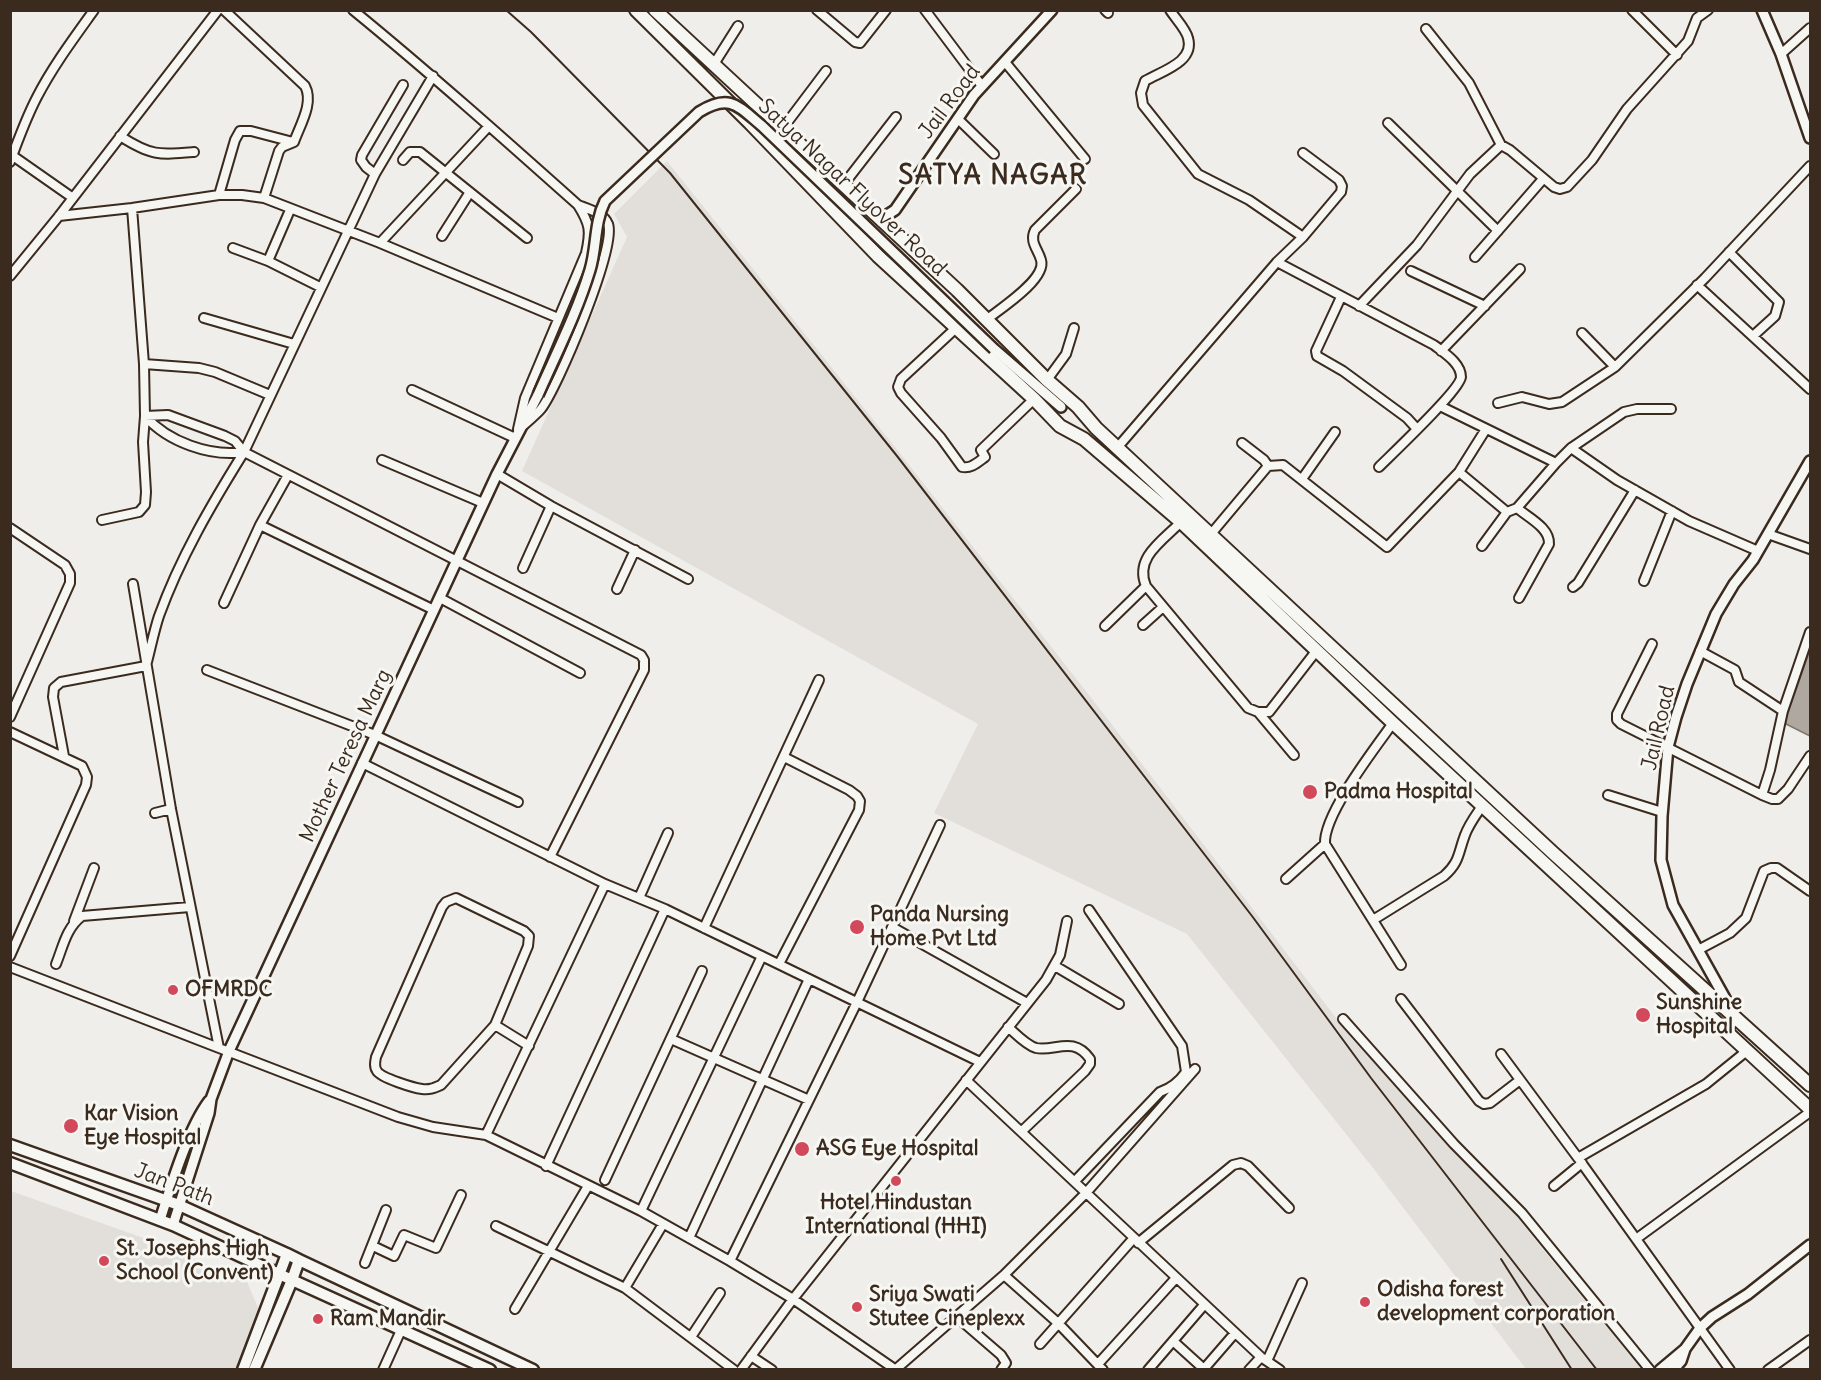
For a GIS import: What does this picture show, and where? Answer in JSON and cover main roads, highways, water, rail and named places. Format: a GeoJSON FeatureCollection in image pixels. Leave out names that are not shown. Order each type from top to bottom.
{"type":"FeatureCollection","features":[{"type":"Feature","properties":{"kind":"main road"},"geometry":{"type":"LineString","coordinates":[[636,10],[861,240],[1061,426],[1084,439],[1181,522],[1482,806],[1748,1050],[1810,1111]]}},
{"type":"Feature","properties":{"kind":"main road"},"geometry":{"type":"LineString","coordinates":[[655,10],[957,290],[1117,448],[1585,882],[1810,1085]]}},
{"type":"Feature","properties":{"kind":"main road"},"geometry":{"type":"LineString","coordinates":[[662,35],[671,25]]}},
{"type":"Feature","properties":{"kind":"main road"},"geometry":{"type":"LineString","coordinates":[[792,167],[807,150]]}},
{"type":"Feature","properties":{"kind":"main road"},"geometry":{"type":"LineString","coordinates":[[1068,405],[1078,409],[1082,420],[1078,426],[1071,429],[1061,426],[1058,415],[1061,407],[1068,405]]}},
{"type":"Feature","properties":{"kind":"main road","name":"Jan Path"},"geometry":{"type":"LineString","coordinates":[[10,1145],[179,1205],[299,1260]]}},
{"type":"Feature","properties":{"kind":"main road","name":"Jan Path"},"geometry":{"type":"LineString","coordinates":[[10,1163],[173,1225],[291,1280]]}},
{"type":"Feature","properties":{"kind":"main road"},"geometry":{"type":"LineString","coordinates":[[243,1370],[287,1254]]}},
{"type":"Feature","properties":{"kind":"main road"},"geometry":{"type":"LineString","coordinates":[[254,1370],[299,1260],[533,1370]]}},
{"type":"Feature","properties":{"kind":"main road"},"geometry":{"type":"LineString","coordinates":[[291,1280],[402,1328],[490,1370]]}},
{"type":"Feature","properties":{"kind":"railway"},"geometry":{"type":"LineString","coordinates":[[506,10],[531,32],[670,173],[897,456],[1252,916],[1371,1078],[1597,1370]]}},
{"type":"Feature","properties":{"kind":"railway"},"geometry":{"type":"LineString","coordinates":[[1501,1259],[1572,1370]]}},
{"type":"Feature","properties":{"kind":"place","name":"Padma Hospital"},"geometry":{"type":"Point","coordinates":[1310,792]}},
{"type":"Feature","properties":{"kind":"place","name":"Panda Nursing Home Pvt Ltd"},"geometry":{"type":"Point","coordinates":[857,927]}},
{"type":"Feature","properties":{"kind":"place","name":"OFMRDC"},"geometry":{"type":"Point","coordinates":[173,990]}},
{"type":"Feature","properties":{"kind":"place","name":"Sunshine Hospital"},"geometry":{"type":"Point","coordinates":[1643,1015]}},
{"type":"Feature","properties":{"kind":"place","name":"Kar Vision Eye Hospital"},"geometry":{"type":"Point","coordinates":[71,1126]}},
{"type":"Feature","properties":{"kind":"place","name":"ASG Eye Hospital"},"geometry":{"type":"Point","coordinates":[802,1149]}},
{"type":"Feature","properties":{"kind":"place","name":"Hotel Hindustan International (HHI)"},"geometry":{"type":"Point","coordinates":[896,1181]}},
{"type":"Feature","properties":{"kind":"place","name":"St. Josephs High School (Convent)"},"geometry":{"type":"Point","coordinates":[104,1261]}},
{"type":"Feature","properties":{"kind":"place","name":"Odisha forest development corporation"},"geometry":{"type":"Point","coordinates":[1365,1302]}},
{"type":"Feature","properties":{"kind":"place","name":"Sriya Swati Stutee Cineplexx"},"geometry":{"type":"Point","coordinates":[857,1307]}},
{"type":"Feature","properties":{"kind":"place","name":"Ram Mandir"},"geometry":{"type":"Point","coordinates":[318,1319]}},
{"type":"Feature","properties":{"kind":"district","name":"SATYA NAGAR"},"geometry":{"type":"Point","coordinates":[993,176]}}]}
